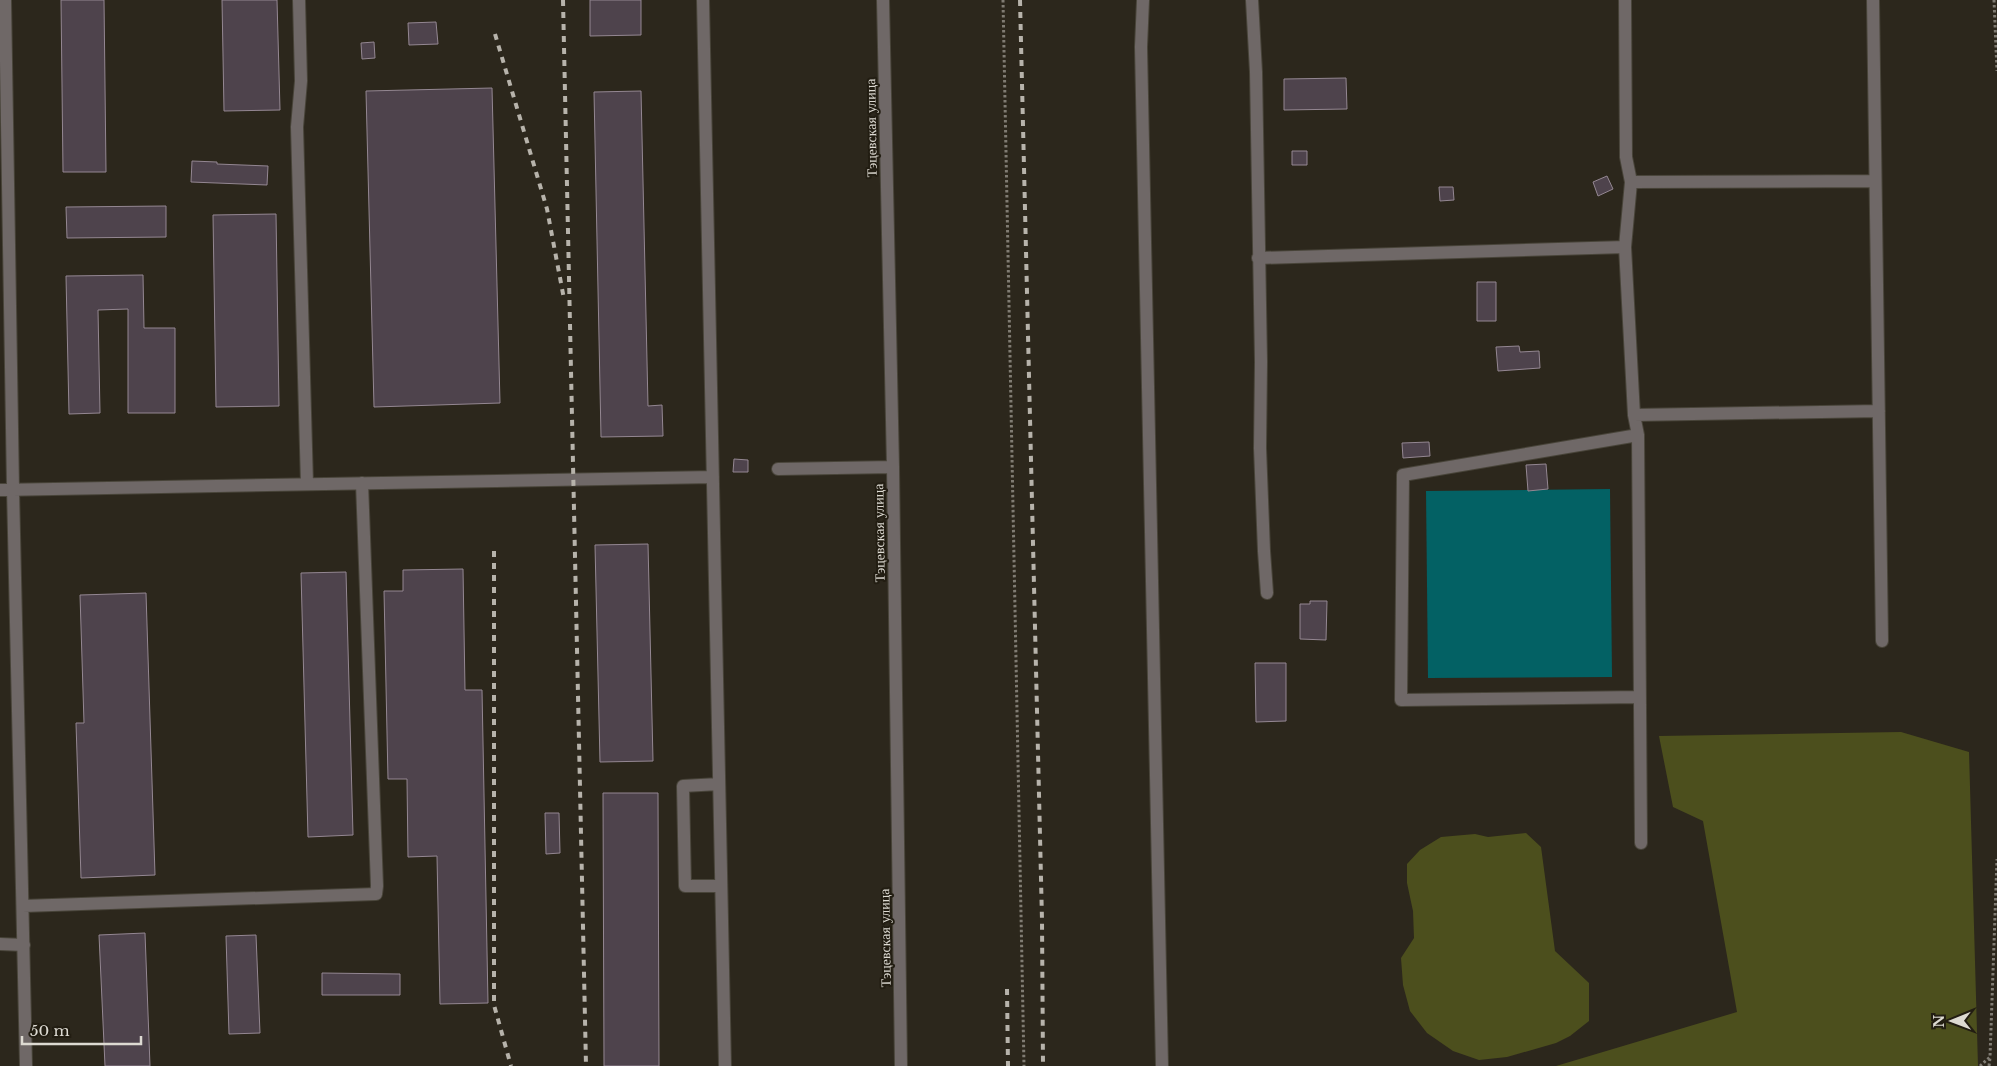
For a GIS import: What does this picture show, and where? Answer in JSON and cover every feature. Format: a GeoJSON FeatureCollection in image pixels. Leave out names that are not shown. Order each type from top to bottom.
{"type":"FeatureCollection","features":[{"type":"Feature","properties":{"kind":"street"},"geometry":{"type":"LineString","coordinates":[[5,0],[13,489],[26,1066]]}},
{"type":"Feature","properties":{"kind":"street"},"geometry":{"type":"LineString","coordinates":[[299,0],[301,80],[297,127],[306,484]]}},
{"type":"Feature","properties":{"kind":"street"},"geometry":{"type":"LineString","coordinates":[[703,0],[725,1066]]}},
{"type":"Feature","properties":{"kind":"street","name":"Тэцевская улица"},"geometry":{"type":"LineString","coordinates":[[883,0],[893,467],[901,1066]]}},
{"type":"Feature","properties":{"kind":"street"},"geometry":{"type":"LineString","coordinates":[[1143,0],[1141,47],[1162,1066]]}},
{"type":"Feature","properties":{"kind":"street"},"geometry":{"type":"LineString","coordinates":[[1252,0],[1256,72],[1261,362],[1260,457],[1264,551],[1268,593]]}},
{"type":"Feature","properties":{"kind":"street"},"geometry":{"type":"LineString","coordinates":[[1625,0],[1626,157],[1631,182],[1625,247],[1634,415],[1638,435],[1641,843]]}},
{"type":"Feature","properties":{"kind":"street"},"geometry":{"type":"LineString","coordinates":[[1873,0],[1882,641]]}},
{"type":"Feature","properties":{"kind":"street"},"geometry":{"type":"LineString","coordinates":[[1631,182],[1875,181]]}},
{"type":"Feature","properties":{"kind":"street"},"geometry":{"type":"LineString","coordinates":[[1258,258],[1625,247]]}},
{"type":"Feature","properties":{"kind":"street"},"geometry":{"type":"LineString","coordinates":[[1634,415],[1879,410]]}},
{"type":"Feature","properties":{"kind":"street"},"geometry":{"type":"LineString","coordinates":[[1638,435],[1403,475],[1401,700],[1640,697]]}},
{"type":"Feature","properties":{"kind":"street"},"geometry":{"type":"LineString","coordinates":[[778,469],[893,467]]}},
{"type":"Feature","properties":{"kind":"street"},"geometry":{"type":"LineString","coordinates":[[0,490],[713,477]]}},
{"type":"Feature","properties":{"kind":"street"},"geometry":{"type":"LineString","coordinates":[[23,906],[376,894],[378,886],[362,483]]}},
{"type":"Feature","properties":{"kind":"street"},"geometry":{"type":"LineString","coordinates":[[719,784],[683,786],[685,886],[721,886]]}},
{"type":"Feature","properties":{"kind":"street"},"geometry":{"type":"LineString","coordinates":[[0,944],[24,945]]}},
{"type":"Feature","properties":{"kind":"path"},"geometry":{"type":"LineString","coordinates":[[1004,0],[1024,1066]]}},
{"type":"Feature","properties":{"kind":"path"},"geometry":{"type":"LineString","coordinates":[[1994,0],[1997,71]]}},
{"type":"Feature","properties":{"kind":"path"},"geometry":{"type":"LineString","coordinates":[[1989,1066],[1997,859]]}},
{"type":"Feature","properties":{"kind":"path"},"geometry":{"type":"LineString","coordinates":[[1980,1066],[1990,1057]]}},
{"type":"Feature","properties":{"kind":"green space"},"geometry":{"type":"Polygon","coordinates":[[[1901,732],[1969,752],[1978,1066],[1556,1066],[1737,1012],[1703,821],[1673,807],[1659,736],[1901,732]]]}},
{"type":"Feature","properties":{"kind":"green space"},"geometry":{"type":"Polygon","coordinates":[[[1526,833],[1541,847],[1555,951],[1589,983],[1589,1021],[1570,1036],[1556,1043],[1507,1057],[1479,1060],[1453,1051],[1427,1033],[1410,1011],[1403,985],[1401,958],[1414,938],[1413,911],[1407,883],[1407,864],[1420,850],[1441,837],[1475,834],[1488,837],[1526,833]]]}},
{"type":"Feature","properties":{"kind":"water"},"geometry":{"type":"Polygon","coordinates":[[[1610,489],[1612,677],[1428,678],[1426,491],[1610,489]]]}},
{"type":"Feature","properties":{"kind":"building"},"geometry":{"type":"Polygon","coordinates":[[[61,0],[104,0],[106,172],[63,172],[61,0]]]}},
{"type":"Feature","properties":{"kind":"building"},"geometry":{"type":"Polygon","coordinates":[[[222,0],[277,0],[280,110],[224,111],[222,0]]]}},
{"type":"Feature","properties":{"kind":"building"},"geometry":{"type":"Polygon","coordinates":[[[590,0],[641,0],[641,35],[590,36],[590,0]]]}},
{"type":"Feature","properties":{"kind":"building"},"geometry":{"type":"Polygon","coordinates":[[[436,22],[438,44],[409,45],[408,23],[436,22]]]}},
{"type":"Feature","properties":{"kind":"building"},"geometry":{"type":"Polygon","coordinates":[[[374,42],[375,58],[362,59],[361,43],[374,42]]]}},
{"type":"Feature","properties":{"kind":"building"},"geometry":{"type":"Polygon","coordinates":[[[1346,78],[1347,109],[1284,110],[1284,79],[1346,78]]]}},
{"type":"Feature","properties":{"kind":"building"},"geometry":{"type":"Polygon","coordinates":[[[492,88],[500,403],[374,407],[366,91],[492,88]]]}},
{"type":"Feature","properties":{"kind":"building"},"geometry":{"type":"Polygon","coordinates":[[[641,91],[648,406],[662,405],[663,436],[601,437],[594,92],[641,91]]]}},
{"type":"Feature","properties":{"kind":"building"},"geometry":{"type":"Polygon","coordinates":[[[1292,151],[1307,151],[1307,165],[1292,165],[1292,151]]]}},
{"type":"Feature","properties":{"kind":"building"},"geometry":{"type":"Polygon","coordinates":[[[192,161],[268,166],[267,185],[191,182],[192,161]]]}},
{"type":"Feature","properties":{"kind":"building"},"geometry":{"type":"Polygon","coordinates":[[[1607,176],[1613,189],[1598,196],[1593,182],[1607,176]]]}},
{"type":"Feature","properties":{"kind":"building"},"geometry":{"type":"Polygon","coordinates":[[[1439,187],[1453,187],[1454,200],[1440,201],[1439,187]]]}},
{"type":"Feature","properties":{"kind":"building"},"geometry":{"type":"Polygon","coordinates":[[[166,206],[166,237],[67,238],[66,207],[166,206]]]}},
{"type":"Feature","properties":{"kind":"building"},"geometry":{"type":"Polygon","coordinates":[[[276,214],[279,406],[216,407],[213,215],[276,214]]]}},
{"type":"Feature","properties":{"kind":"building"},"geometry":{"type":"Polygon","coordinates":[[[143,275],[144,328],[175,328],[175,413],[128,413],[128,309],[98,310],[100,413],[69,414],[66,276],[143,275]]]}},
{"type":"Feature","properties":{"kind":"building"},"geometry":{"type":"Polygon","coordinates":[[[1477,282],[1496,282],[1496,321],[1477,321],[1477,282]]]}},
{"type":"Feature","properties":{"kind":"building"},"geometry":{"type":"Polygon","coordinates":[[[1519,346],[1520,352],[1539,351],[1540,368],[1498,371],[1496,347],[1519,346]]]}},
{"type":"Feature","properties":{"kind":"building"},"geometry":{"type":"Polygon","coordinates":[[[1429,442],[1430,456],[1403,458],[1402,443],[1429,442]]]}},
{"type":"Feature","properties":{"kind":"building"},"geometry":{"type":"Polygon","coordinates":[[[734,459],[748,460],[748,472],[733,472],[734,459]]]}},
{"type":"Feature","properties":{"kind":"building"},"geometry":{"type":"Polygon","coordinates":[[[1546,464],[1548,489],[1528,491],[1526,465],[1546,464]]]}},
{"type":"Feature","properties":{"kind":"building"},"geometry":{"type":"Polygon","coordinates":[[[648,544],[653,761],[600,762],[595,545],[648,544]]]}},
{"type":"Feature","properties":{"kind":"building"},"geometry":{"type":"Polygon","coordinates":[[[463,569],[465,690],[482,690],[488,1003],[440,1004],[437,856],[408,857],[407,779],[388,779],[384,591],[403,591],[403,570],[463,569]]]}},
{"type":"Feature","properties":{"kind":"building"},"geometry":{"type":"Polygon","coordinates":[[[346,572],[353,835],[308,837],[301,573],[346,572]]]}},
{"type":"Feature","properties":{"kind":"building"},"geometry":{"type":"Polygon","coordinates":[[[146,593],[155,875],[81,878],[76,723],[84,723],[80,595],[146,593]]]}},
{"type":"Feature","properties":{"kind":"building"},"geometry":{"type":"Polygon","coordinates":[[[1310,601],[1327,601],[1326,640],[1300,639],[1300,604],[1310,604],[1310,601]]]}},
{"type":"Feature","properties":{"kind":"building"},"geometry":{"type":"Polygon","coordinates":[[[1255,663],[1286,663],[1286,721],[1256,722],[1255,663]]]}},
{"type":"Feature","properties":{"kind":"building"},"geometry":{"type":"Polygon","coordinates":[[[603,793],[658,793],[659,1066],[604,1066],[603,793]]]}},
{"type":"Feature","properties":{"kind":"building"},"geometry":{"type":"Polygon","coordinates":[[[545,813],[559,813],[560,853],[546,854],[545,813]]]}},
{"type":"Feature","properties":{"kind":"building"},"geometry":{"type":"Polygon","coordinates":[[[145,933],[150,1066],[105,1066],[99,935],[145,933]]]}},
{"type":"Feature","properties":{"kind":"building"},"geometry":{"type":"Polygon","coordinates":[[[256,935],[260,1033],[229,1034],[226,936],[256,935]]]}},
{"type":"Feature","properties":{"kind":"building"},"geometry":{"type":"Polygon","coordinates":[[[322,973],[400,974],[400,995],[322,995],[322,973]]]}},
{"type":"Feature","properties":{"kind":"railway"},"geometry":{"type":"LineString","coordinates":[[563,0],[586,1066]]}},
{"type":"Feature","properties":{"kind":"railway"},"geometry":{"type":"LineString","coordinates":[[1020,0],[1042,920],[1043,1066]]}},
{"type":"Feature","properties":{"kind":"railway"},"geometry":{"type":"LineString","coordinates":[[495,34],[547,209],[564,299]]}},
{"type":"Feature","properties":{"kind":"railway"},"geometry":{"type":"LineString","coordinates":[[494,551],[494,1005],[511,1066]]}},
{"type":"Feature","properties":{"kind":"railway"},"geometry":{"type":"LineString","coordinates":[[1007,989],[1008,1066]]}}]}
